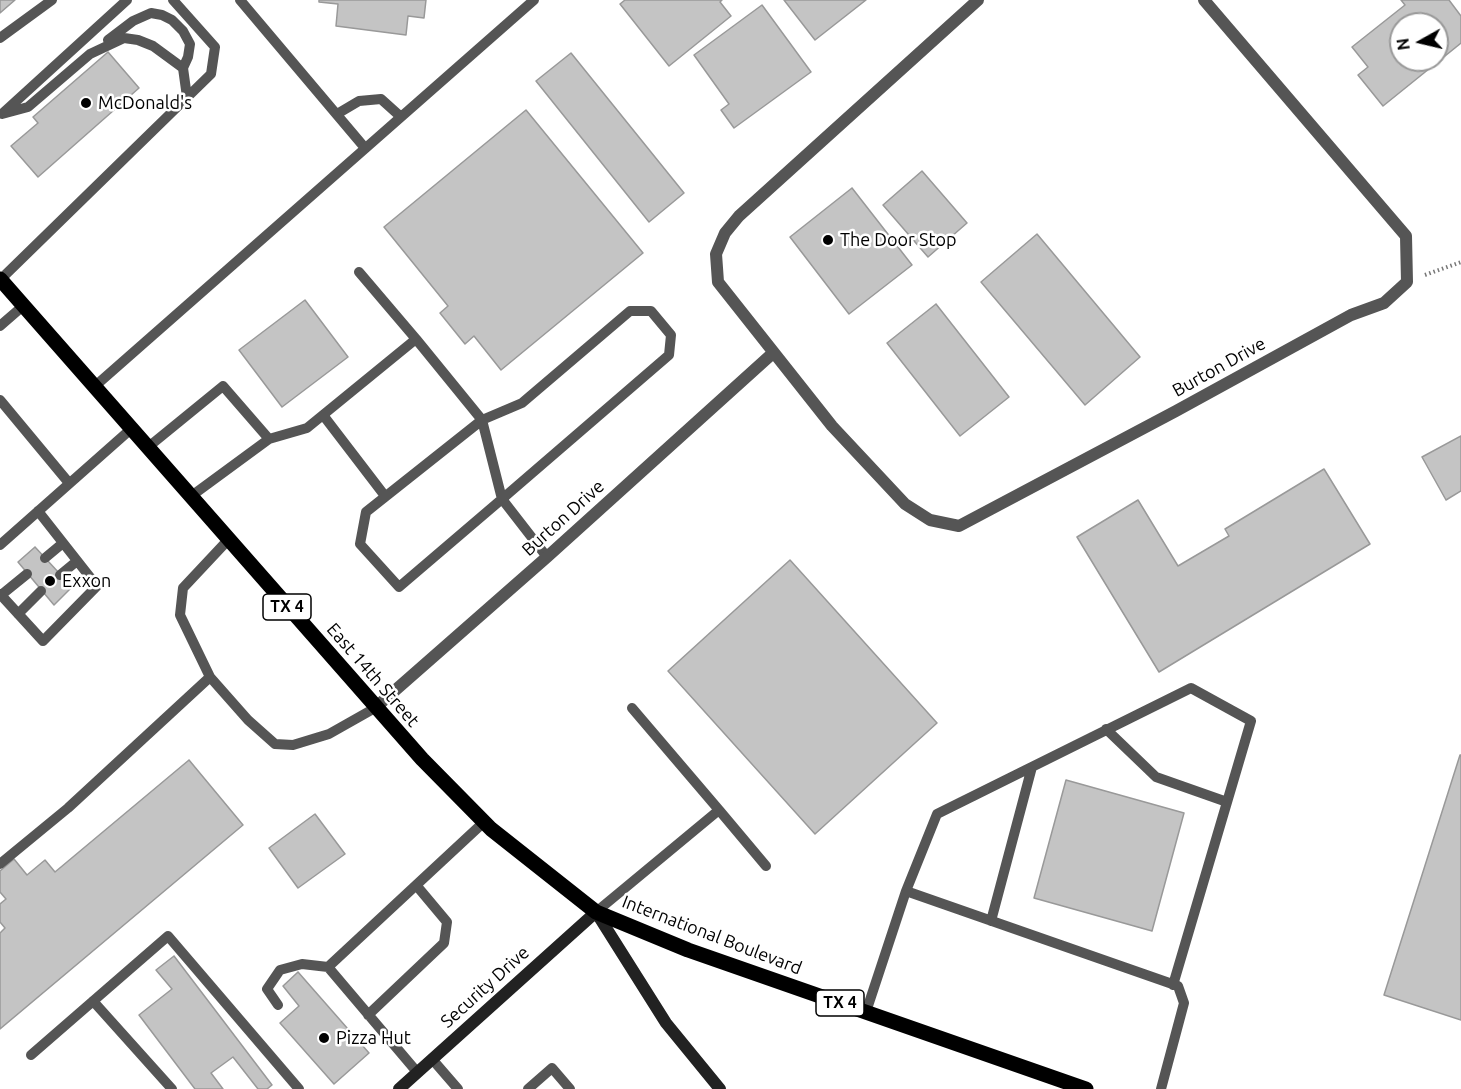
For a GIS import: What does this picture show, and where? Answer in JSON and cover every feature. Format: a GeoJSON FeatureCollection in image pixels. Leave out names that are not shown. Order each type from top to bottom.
{"type":"FeatureCollection","features":[{"type":"Feature","properties":{"kind":"main road","name":"East 14th Street"},"geometry":{"type":"LineString","coordinates":[[0,280],[422,759],[484,822],[596,912]]}},
{"type":"Feature","properties":{"kind":"main road","name":"International Boulevard"},"geometry":{"type":"LineString","coordinates":[[596,912],[688,950],[1086,1089]]}},
{"type":"Feature","properties":{"kind":"street","name":"Burton Drive"},"geometry":{"type":"LineString","coordinates":[[978,0],[739,216],[725,233],[716,254],[718,282],[832,426],[905,504],[930,520],[959,526],[1351,315],[1384,303],[1407,282]]}},
{"type":"Feature","properties":{"kind":"street"},"geometry":{"type":"LineString","coordinates":[[1204,0],[1406,236],[1407,282]]}},
{"type":"Feature","properties":{"kind":"street","name":"Burton Drive"},"geometry":{"type":"LineString","coordinates":[[375,708],[547,557],[773,353]]}},
{"type":"Feature","properties":{"kind":"street","name":"Security Drive"},"geometry":{"type":"LineString","coordinates":[[399,1089],[596,912]]}},
{"type":"Feature","properties":{"kind":"street","name":"East 14th Street"},"geometry":{"type":"LineString","coordinates":[[596,912],[666,1023],[720,1089]]}},
{"type":"Feature","properties":{"kind":"lane"},"geometry":{"type":"LineString","coordinates":[[0,38],[52,0]]}},
{"type":"Feature","properties":{"kind":"lane"},"geometry":{"type":"LineString","coordinates":[[1,115],[127,0]]}},
{"type":"Feature","properties":{"kind":"lane"},"geometry":{"type":"LineString","coordinates":[[0,280],[211,74],[215,47],[173,0]]}},
{"type":"Feature","properties":{"kind":"lane"},"geometry":{"type":"LineString","coordinates":[[240,0],[365,148]]}},
{"type":"Feature","properties":{"kind":"lane"},"geometry":{"type":"LineString","coordinates":[[94,387],[534,0]]}},
{"type":"Feature","properties":{"kind":"lane"},"geometry":{"type":"LineString","coordinates":[[1,115],[28,107],[133,21],[151,14],[162,15],[172,21],[183,31],[190,44],[183,68],[187,97]]}},
{"type":"Feature","properties":{"kind":"lane"},"geometry":{"type":"LineString","coordinates":[[90,54],[124,38],[138,40],[169,56],[183,68]]}},
{"type":"Feature","properties":{"kind":"lane"},"geometry":{"type":"LineString","coordinates":[[337,114],[359,101],[381,99],[401,117]]}},
{"type":"Feature","properties":{"kind":"lane"},"geometry":{"type":"LineString","coordinates":[[359,272],[482,420],[502,499],[547,557]]}},
{"type":"Feature","properties":{"kind":"lane"},"geometry":{"type":"LineString","coordinates":[[0,326],[23,306]]}},
{"type":"Feature","properties":{"kind":"lane"},"geometry":{"type":"LineString","coordinates":[[630,311],[651,311],[671,335],[669,355],[399,587],[360,544],[366,512],[482,420],[522,403],[630,311]]}},
{"type":"Feature","properties":{"kind":"lane"},"geometry":{"type":"LineString","coordinates":[[190,497],[269,439],[307,428],[416,339]]}},
{"type":"Feature","properties":{"kind":"lane"},"geometry":{"type":"LineString","coordinates":[[147,448],[223,386],[269,439]]}},
{"type":"Feature","properties":{"kind":"lane"},"geometry":{"type":"LineString","coordinates":[[0,400],[69,483]]}},
{"type":"Feature","properties":{"kind":"lane"},"geometry":{"type":"LineString","coordinates":[[323,415],[386,496]]}},
{"type":"Feature","properties":{"kind":"lane"},"geometry":{"type":"LineString","coordinates":[[0,545],[130,429]]}},
{"type":"Feature","properties":{"kind":"lane"},"geometry":{"type":"LineString","coordinates":[[27,574],[0,595],[43,641],[97,586],[38,511]]}},
{"type":"Feature","properties":{"kind":"lane"},"geometry":{"type":"LineString","coordinates":[[228,540],[183,588],[180,615],[210,677],[248,720],[275,744],[293,745],[328,734],[375,708]]}},
{"type":"Feature","properties":{"kind":"lane"},"geometry":{"type":"LineString","coordinates":[[45,558],[63,543]]}},
{"type":"Feature","properties":{"kind":"lane"},"geometry":{"type":"LineString","coordinates":[[60,575],[77,561]]}},
{"type":"Feature","properties":{"kind":"lane"},"geometry":{"type":"LineString","coordinates":[[18,614],[41,591]]}},
{"type":"Feature","properties":{"kind":"lane"},"geometry":{"type":"LineString","coordinates":[[0,864],[68,808],[210,677]]}},
{"type":"Feature","properties":{"kind":"lane"},"geometry":{"type":"LineString","coordinates":[[866,1012],[906,891],[937,814],[1191,688],[1251,721],[1173,985]]}},
{"type":"Feature","properties":{"kind":"lane"},"geometry":{"type":"LineString","coordinates":[[632,708],[766,866]]}},
{"type":"Feature","properties":{"kind":"lane"},"geometry":{"type":"LineString","coordinates":[[1106,729],[1156,777],[1227,802]]}},
{"type":"Feature","properties":{"kind":"lane"},"geometry":{"type":"LineString","coordinates":[[991,921],[1032,767]]}},
{"type":"Feature","properties":{"kind":"lane"},"geometry":{"type":"LineString","coordinates":[[596,912],[719,810]]}},
{"type":"Feature","properties":{"kind":"lane"},"geometry":{"type":"LineString","coordinates":[[328,967],[484,822]]}},
{"type":"Feature","properties":{"kind":"lane"},"geometry":{"type":"LineString","coordinates":[[368,1015],[444,943],[447,922],[416,885]]}},
{"type":"Feature","properties":{"kind":"lane"},"geometry":{"type":"LineString","coordinates":[[906,891],[1178,986],[1184,1003],[1161,1089]]}},
{"type":"Feature","properties":{"kind":"lane"},"geometry":{"type":"LineString","coordinates":[[31,1055],[168,936],[299,1089]]}},
{"type":"Feature","properties":{"kind":"lane"},"geometry":{"type":"LineString","coordinates":[[278,1005],[267,989],[280,970],[302,964],[328,967],[417,1072]]}},
{"type":"Feature","properties":{"kind":"lane"},"geometry":{"type":"LineString","coordinates":[[93,1001],[171,1089]]}},
{"type":"Feature","properties":{"kind":"lane"},"geometry":{"type":"LineString","coordinates":[[432,1059],[458,1089]]}},
{"type":"Feature","properties":{"kind":"lane"},"geometry":{"type":"LineString","coordinates":[[528,1089],[552,1068],[570,1089]]}},
{"type":"Feature","properties":{"kind":"path"},"geometry":{"type":"LineString","coordinates":[[1407,282],[1461,262]]}},
{"type":"Feature","properties":{"kind":"building"},"geometry":{"type":"Polygon","coordinates":[[[0,0],[15,0],[0,13],[0,0]]]}},
{"type":"Feature","properties":{"kind":"building"},"geometry":{"type":"Polygon","coordinates":[[[319,0],[426,0],[424,18],[408,16],[406,35],[336,26],[338,4],[319,2],[319,0]]]}},
{"type":"Feature","properties":{"kind":"building"},"geometry":{"type":"Polygon","coordinates":[[[625,0],[722,0],[720,2],[731,16],[669,66],[620,4],[625,0]]]}},
{"type":"Feature","properties":{"kind":"building"},"geometry":{"type":"Polygon","coordinates":[[[784,0],[866,0],[815,40],[784,0]]]}},
{"type":"Feature","properties":{"kind":"building"},"geometry":{"type":"Polygon","coordinates":[[[1401,0],[1449,0],[1461,16],[1461,43],[1449,53],[1449,12],[1396,12],[1405,5],[1401,0]]]}},
{"type":"Feature","properties":{"kind":"building"},"geometry":{"type":"Polygon","coordinates":[[[762,5],[811,72],[734,128],[721,110],[729,104],[694,55],[762,5]]]}},
{"type":"Feature","properties":{"kind":"building"},"geometry":{"type":"Polygon","coordinates":[[[1389,18],[1389,72],[1425,72],[1383,106],[1358,75],[1368,67],[1352,47],[1389,18]]]}},
{"type":"Feature","properties":{"kind":"building","name":"McDonald's"},"geometry":{"type":"Polygon","coordinates":[[[108,52],[139,88],[38,177],[11,146],[38,123],[33,117],[108,52]]]}},
{"type":"Feature","properties":{"kind":"building"},"geometry":{"type":"Polygon","coordinates":[[[571,53],[684,193],[649,222],[536,81],[571,53]]]}},
{"type":"Feature","properties":{"kind":"building"},"geometry":{"type":"Polygon","coordinates":[[[526,110],[643,253],[501,370],[474,336],[465,344],[440,313],[448,306],[384,227],[526,110]]]}},
{"type":"Feature","properties":{"kind":"building"},"geometry":{"type":"Polygon","coordinates":[[[922,171],[967,223],[928,257],[883,205],[922,171]]]}},
{"type":"Feature","properties":{"kind":"building"},"geometry":{"type":"Polygon","coordinates":[[[852,188],[912,265],[849,314],[790,237],[852,188]]]}},
{"type":"Feature","properties":{"kind":"building"},"geometry":{"type":"Polygon","coordinates":[[[1037,234],[1140,357],[1085,405],[981,282],[1037,234]]]}},
{"type":"Feature","properties":{"kind":"building"},"geometry":{"type":"Polygon","coordinates":[[[305,300],[348,357],[282,407],[239,350],[305,300]]]}},
{"type":"Feature","properties":{"kind":"building"},"geometry":{"type":"Polygon","coordinates":[[[936,304],[1009,397],[960,436],[887,343],[936,304]]]}},
{"type":"Feature","properties":{"kind":"building"},"geometry":{"type":"Polygon","coordinates":[[[1461,436],[1461,491],[1446,500],[1422,457],[1461,436]]]}},
{"type":"Feature","properties":{"kind":"building"},"geometry":{"type":"Polygon","coordinates":[[[1324,469],[1370,544],[1159,672],[1077,537],[1138,500],[1178,566],[1229,536],[1225,529],[1324,469]]]}},
{"type":"Feature","properties":{"kind":"building","name":"Exxon"},"geometry":{"type":"Polygon","coordinates":[[[35,547],[72,587],[54,605],[18,562],[35,547]]]}},
{"type":"Feature","properties":{"kind":"building"},"geometry":{"type":"Polygon","coordinates":[[[790,560],[937,723],[815,834],[668,671],[790,560]]]}},
{"type":"Feature","properties":{"kind":"building"},"geometry":{"type":"Polygon","coordinates":[[[1461,755],[1461,1020],[1384,995],[1461,755]]]}},
{"type":"Feature","properties":{"kind":"building"},"geometry":{"type":"Polygon","coordinates":[[[189,760],[243,825],[0,1029],[0,933],[5,928],[0,922],[0,904],[6,899],[0,892],[0,871],[14,859],[27,875],[45,860],[55,872],[189,760]]]}},
{"type":"Feature","properties":{"kind":"building"},"geometry":{"type":"Polygon","coordinates":[[[1066,780],[1184,813],[1152,931],[1034,898],[1066,780]]]}},
{"type":"Feature","properties":{"kind":"building"},"geometry":{"type":"Polygon","coordinates":[[[315,814],[345,854],[298,888],[269,848],[315,814]]]}},
{"type":"Feature","properties":{"kind":"building"},"geometry":{"type":"Polygon","coordinates":[[[174,956],[272,1085],[267,1089],[258,1089],[233,1057],[211,1073],[223,1089],[195,1089],[139,1015],[172,989],[156,970],[174,956]]]}},
{"type":"Feature","properties":{"kind":"building","name":"Pizza Hut"},"geometry":{"type":"Polygon","coordinates":[[[298,972],[369,1053],[334,1084],[280,1023],[299,1006],[283,986],[298,972]]]}},
{"type":"Feature","properties":{"kind":"place","name":"McDonald's"},"geometry":{"type":"Point","coordinates":[86,103]}},
{"type":"Feature","properties":{"kind":"place","name":"The Door Stop"},"geometry":{"type":"Point","coordinates":[828,240]}},
{"type":"Feature","properties":{"kind":"place","name":"Exxon"},"geometry":{"type":"Point","coordinates":[50,581]}},
{"type":"Feature","properties":{"kind":"place","name":"Pizza Hut"},"geometry":{"type":"Point","coordinates":[324,1038]}}]}
